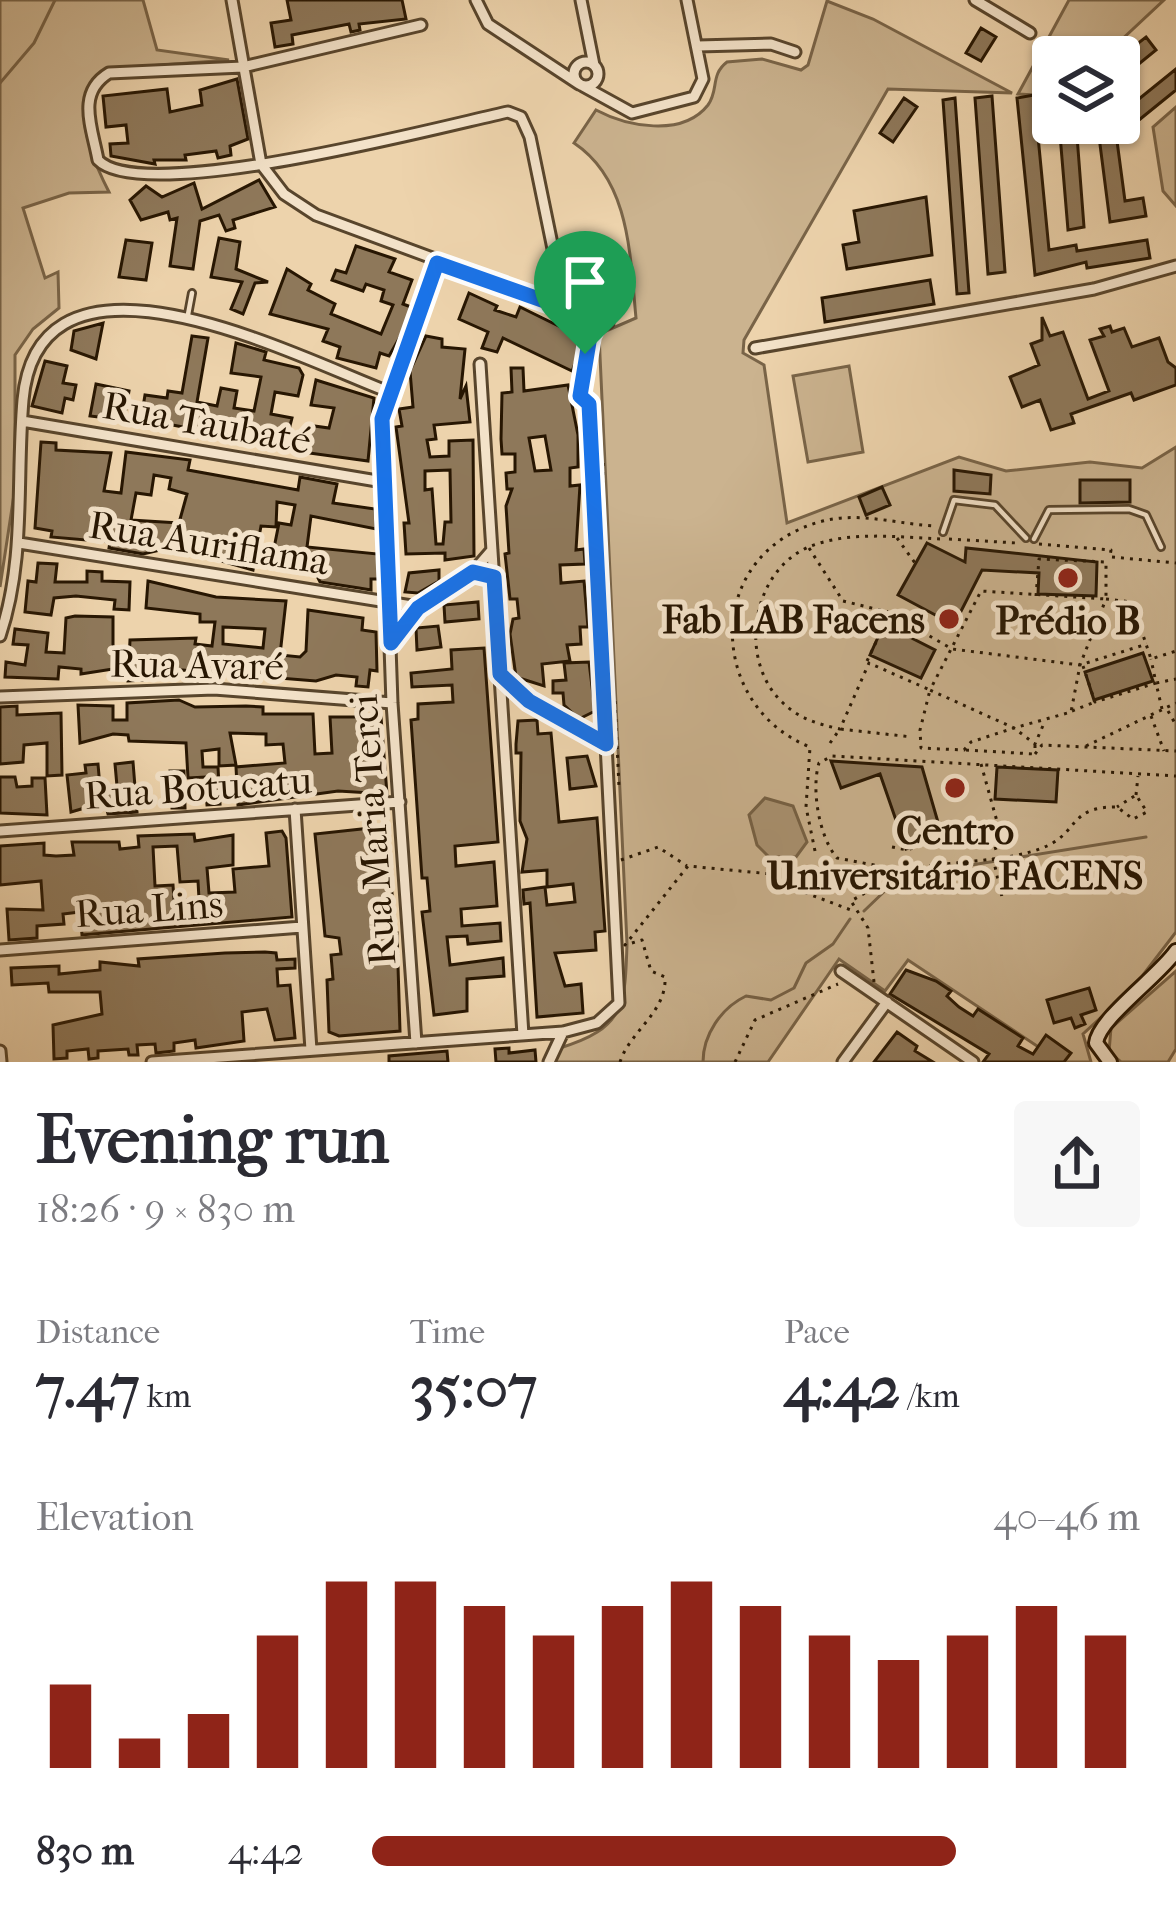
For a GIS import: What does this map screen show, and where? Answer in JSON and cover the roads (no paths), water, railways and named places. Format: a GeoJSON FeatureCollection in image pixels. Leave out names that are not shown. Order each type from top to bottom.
{"type":"FeatureCollection","features":[{"type":"Feature","properties":{"kind":"main road"},"geometry":{"type":"LineString","coordinates":[[1110,1062],[1096,1043],[1102,1023],[1152,981],[1176,951]]}},
{"type":"Feature","properties":{"kind":"street"},"geometry":{"type":"LineString","coordinates":[[232,0],[261,164],[284,194],[316,214],[437,263],[603,322]]}},
{"type":"Feature","properties":{"kind":"street"},"geometry":{"type":"LineString","coordinates":[[476,0],[488,25],[558,72],[605,100],[643,112],[694,97],[703,79],[687,0]]}},
{"type":"Feature","properties":{"kind":"street"},"geometry":{"type":"LineString","coordinates":[[581,0],[590,42],[581,85]]}},
{"type":"Feature","properties":{"kind":"street"},"geometry":{"type":"LineString","coordinates":[[975,0],[1030,33]]}},
{"type":"Feature","properties":{"kind":"street"},"geometry":{"type":"LineString","coordinates":[[421,25],[244,67],[109,73],[94,82],[86,100],[98,160],[108,170],[125,175],[216,172],[508,112],[521,117],[559,278],[556,305]]}},
{"type":"Feature","properties":{"kind":"street"},"geometry":{"type":"LineString","coordinates":[[698,46],[772,44],[795,52]]}},
{"type":"Feature","properties":{"kind":"street"},"geometry":{"type":"LineString","coordinates":[[558,72],[588,67]]}},
{"type":"Feature","properties":{"kind":"street"},"geometry":{"type":"LineString","coordinates":[[581,85],[573,74],[588,67]]}},
{"type":"Feature","properties":{"kind":"street"},"geometry":{"type":"LineString","coordinates":[[588,67],[605,100]]}},
{"type":"Feature","properties":{"kind":"street","name":"Rua Maria Terci"},"geometry":{"type":"LineString","coordinates":[[416,1043],[392,703],[382,419],[437,263]]}},
{"type":"Feature","properties":{"kind":"street"},"geometry":{"type":"LineString","coordinates":[[755,348],[1071,294],[1176,266]]}},
{"type":"Feature","properties":{"kind":"street"},"geometry":{"type":"LineString","coordinates":[[0,637],[19,542],[22,421],[31,362],[46,338],[75,316],[133,309],[221,328],[389,392]]}},
{"type":"Feature","properties":{"kind":"street"},"geometry":{"type":"LineString","coordinates":[[480,364],[523,1034]]}},
{"type":"Feature","properties":{"kind":"street"},"geometry":{"type":"LineString","coordinates":[[152,1062],[563,1032],[609,1016],[622,988],[589,404]]}},
{"type":"Feature","properties":{"kind":"street","name":"Rua Taubaté"},"geometry":{"type":"LineString","coordinates":[[22,421],[382,482]]}},
{"type":"Feature","properties":{"kind":"street","name":"Rua Auriflama"},"geometry":{"type":"LineString","coordinates":[[19,542],[418,608]]}},
{"type":"Feature","properties":{"kind":"street"},"geometry":{"type":"LineString","coordinates":[[391,643],[418,608],[473,572],[492,550]]}},
{"type":"Feature","properties":{"kind":"street"},"geometry":{"type":"LineString","coordinates":[[473,572],[494,577]]}},
{"type":"Feature","properties":{"kind":"street"},"geometry":{"type":"LineString","coordinates":[[500,674],[529,701],[606,744]]}},
{"type":"Feature","properties":{"kind":"street","name":"Rua Avaré"},"geometry":{"type":"LineString","coordinates":[[0,697],[214,689],[392,703]]}},
{"type":"Feature","properties":{"kind":"street"},"geometry":{"type":"LineString","coordinates":[[502,712],[529,701]]}},
{"type":"Feature","properties":{"kind":"street"},"geometry":{"type":"LineString","coordinates":[[577,728],[604,713]]}},
{"type":"Feature","properties":{"kind":"street","name":"Rua Botucatu"},"geometry":{"type":"LineString","coordinates":[[0,831],[400,802]]}},
{"type":"Feature","properties":{"kind":"street"},"geometry":{"type":"LineString","coordinates":[[295,809],[310,1050]]}},
{"type":"Feature","properties":{"kind":"street","name":"Rua Lins"},"geometry":{"type":"LineString","coordinates":[[0,950],[302,927]]}},
{"type":"Feature","properties":{"kind":"street"},"geometry":{"type":"LineString","coordinates":[[841,971],[973,1062]]}},
{"type":"Feature","properties":{"kind":"street"},"geometry":{"type":"LineString","coordinates":[[843,1062],[887,1002]]}},
{"type":"Feature","properties":{"kind":"street"},"geometry":{"type":"LineString","coordinates":[[548,1062],[563,1032]]}},
{"type":"Feature","properties":{"kind":"street"},"geometry":{"type":"LineString","coordinates":[[0,1051],[1,1062]]}},
{"type":"Feature","properties":{"kind":"lane"},"geometry":{"type":"LineString","coordinates":[[187,320],[192,293]]}},
{"type":"Feature","properties":{"kind":"lane"},"geometry":{"type":"LineString","coordinates":[[944,529],[950,501],[974,502],[1002,509],[1025,538]]}},
{"type":"Feature","properties":{"kind":"lane"},"geometry":{"type":"LineString","coordinates":[[1034,539],[1049,510],[1129,509],[1146,515],[1161,547]]}},
{"type":"Feature","properties":{"kind":"waterway"},"geometry":{"type":"LineString","coordinates":[[0,83],[34,43],[55,0]]}},
{"type":"Feature","properties":{"kind":"waterway"},"geometry":{"type":"LineString","coordinates":[[864,911],[890,886],[934,871],[1146,837]]}},
{"type":"Feature","properties":{"kind":"waterway"},"geometry":{"type":"LineString","coordinates":[[703,1062],[710,1032],[721,1015],[746,996],[771,1000],[794,988],[806,963],[833,944],[850,919]]}},
{"type":"Feature","properties":{"kind":"place","name":"Prédio B"},"geometry":{"type":"Point","coordinates":[1068,578]}},
{"type":"Feature","properties":{"kind":"place","name":"Fab LAB Facens"},"geometry":{"type":"Point","coordinates":[949,619]}},
{"type":"Feature","properties":{"kind":"place","name":"Centro Universitário FACENS"},"geometry":{"type":"Point","coordinates":[955,788]}}]}
